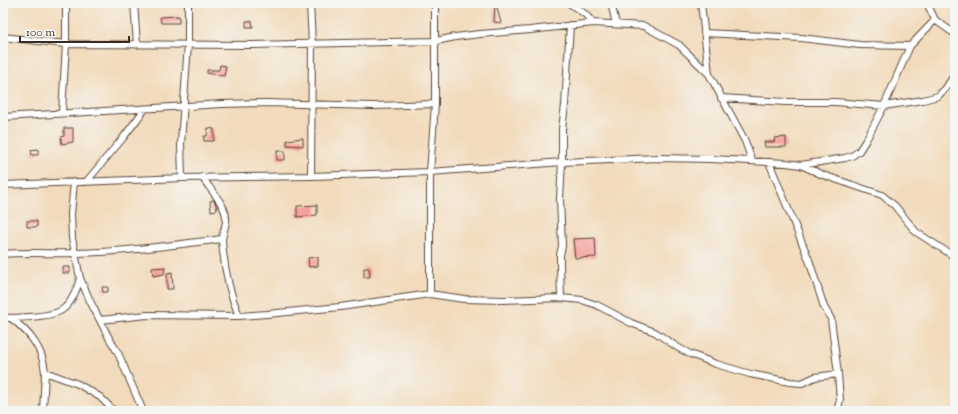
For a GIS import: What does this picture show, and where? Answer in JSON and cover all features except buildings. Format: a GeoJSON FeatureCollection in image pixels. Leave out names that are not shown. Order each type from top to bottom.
{"type":"FeatureCollection","features":[{"type":"Feature","properties":{"kind":"street"},"geometry":{"type":"LineString","coordinates":[[62,113],[66,44],[66,3]]}},
{"type":"Feature","properties":{"kind":"street"},"geometry":{"type":"LineString","coordinates":[[134,3],[137,45]]}},
{"type":"Feature","properties":{"kind":"street"},"geometry":{"type":"LineString","coordinates":[[182,178],[181,143],[185,106],[188,3]]}},
{"type":"Feature","properties":{"kind":"street"},"geometry":{"type":"LineString","coordinates":[[310,3],[312,44],[311,176]]}},
{"type":"Feature","properties":{"kind":"street"},"geometry":{"type":"LineString","coordinates":[[430,294],[430,172],[435,104],[435,3]]}},
{"type":"Feature","properties":{"kind":"street"},"geometry":{"type":"LineString","coordinates":[[569,3],[585,14],[593,22]]}},
{"type":"Feature","properties":{"kind":"street"},"geometry":{"type":"LineString","coordinates":[[611,3],[616,24]]}},
{"type":"Feature","properties":{"kind":"street"},"geometry":{"type":"LineString","coordinates":[[701,3],[709,74],[745,142],[752,161]]}},
{"type":"Feature","properties":{"kind":"street"},"geometry":{"type":"LineString","coordinates":[[927,3],[935,20],[955,34]]}},
{"type":"Feature","properties":{"kind":"street"},"geometry":{"type":"LineString","coordinates":[[3,185],[202,177],[311,176],[430,172],[562,162],[658,158],[752,161],[801,165],[845,158],[852,156],[859,151],[884,106],[910,46],[935,20]]}},
{"type":"Feature","properties":{"kind":"street"},"geometry":{"type":"LineString","coordinates":[[3,37],[66,44],[137,45],[436,42],[455,37],[593,22],[644,26],[654,30],[678,45],[709,74]]}},
{"type":"Feature","properties":{"kind":"street"},"geometry":{"type":"LineString","coordinates":[[561,298],[560,255],[562,246],[560,199],[562,129],[570,25]]}},
{"type":"Feature","properties":{"kind":"street"},"geometry":{"type":"LineString","coordinates":[[704,33],[801,38],[860,45],[910,46]]}},
{"type":"Feature","properties":{"kind":"street"},"geometry":{"type":"LineString","coordinates":[[721,98],[785,102],[835,102],[884,106],[923,100],[938,96],[946,88],[955,74]]}},
{"type":"Feature","properties":{"kind":"street"},"geometry":{"type":"LineString","coordinates":[[3,117],[185,106],[265,103],[374,106],[435,104]]}},
{"type":"Feature","properties":{"kind":"street"},"geometry":{"type":"LineString","coordinates":[[86,182],[145,109]]}},
{"type":"Feature","properties":{"kind":"street"},"geometry":{"type":"LineString","coordinates":[[769,162],[809,260],[824,307],[831,319],[840,400],[837,411]]}},
{"type":"Feature","properties":{"kind":"street"},"geometry":{"type":"LineString","coordinates":[[801,165],[823,175],[882,195],[895,206],[916,232],[955,257]]}},
{"type":"Feature","properties":{"kind":"street"},"geometry":{"type":"LineString","coordinates":[[202,177],[221,203],[226,216],[222,239],[226,274],[230,294],[239,316]]}},
{"type":"Feature","properties":{"kind":"street"},"geometry":{"type":"LineString","coordinates":[[74,182],[71,214],[72,238],[80,278],[100,320],[118,352],[143,411]]}},
{"type":"Feature","properties":{"kind":"street"},"geometry":{"type":"LineString","coordinates":[[3,254],[28,252],[75,254],[138,249],[222,239]]}},
{"type":"Feature","properties":{"kind":"street"},"geometry":{"type":"LineString","coordinates":[[3,318],[50,314],[62,310],[77,290],[80,278]]}},
{"type":"Feature","properties":{"kind":"street"},"geometry":{"type":"LineString","coordinates":[[100,320],[147,315],[239,316],[267,314],[340,307],[430,294],[464,299],[503,300],[561,298],[582,300],[597,305],[631,323],[655,332],[690,354],[716,364],[750,374],[802,383],[815,377],[838,374]]}},
{"type":"Feature","properties":{"kind":"street"},"geometry":{"type":"LineString","coordinates":[[11,318],[24,327],[39,349],[45,372],[43,411]]}},
{"type":"Feature","properties":{"kind":"street"},"geometry":{"type":"LineString","coordinates":[[45,372],[78,384],[100,397],[114,411]]}}]}
